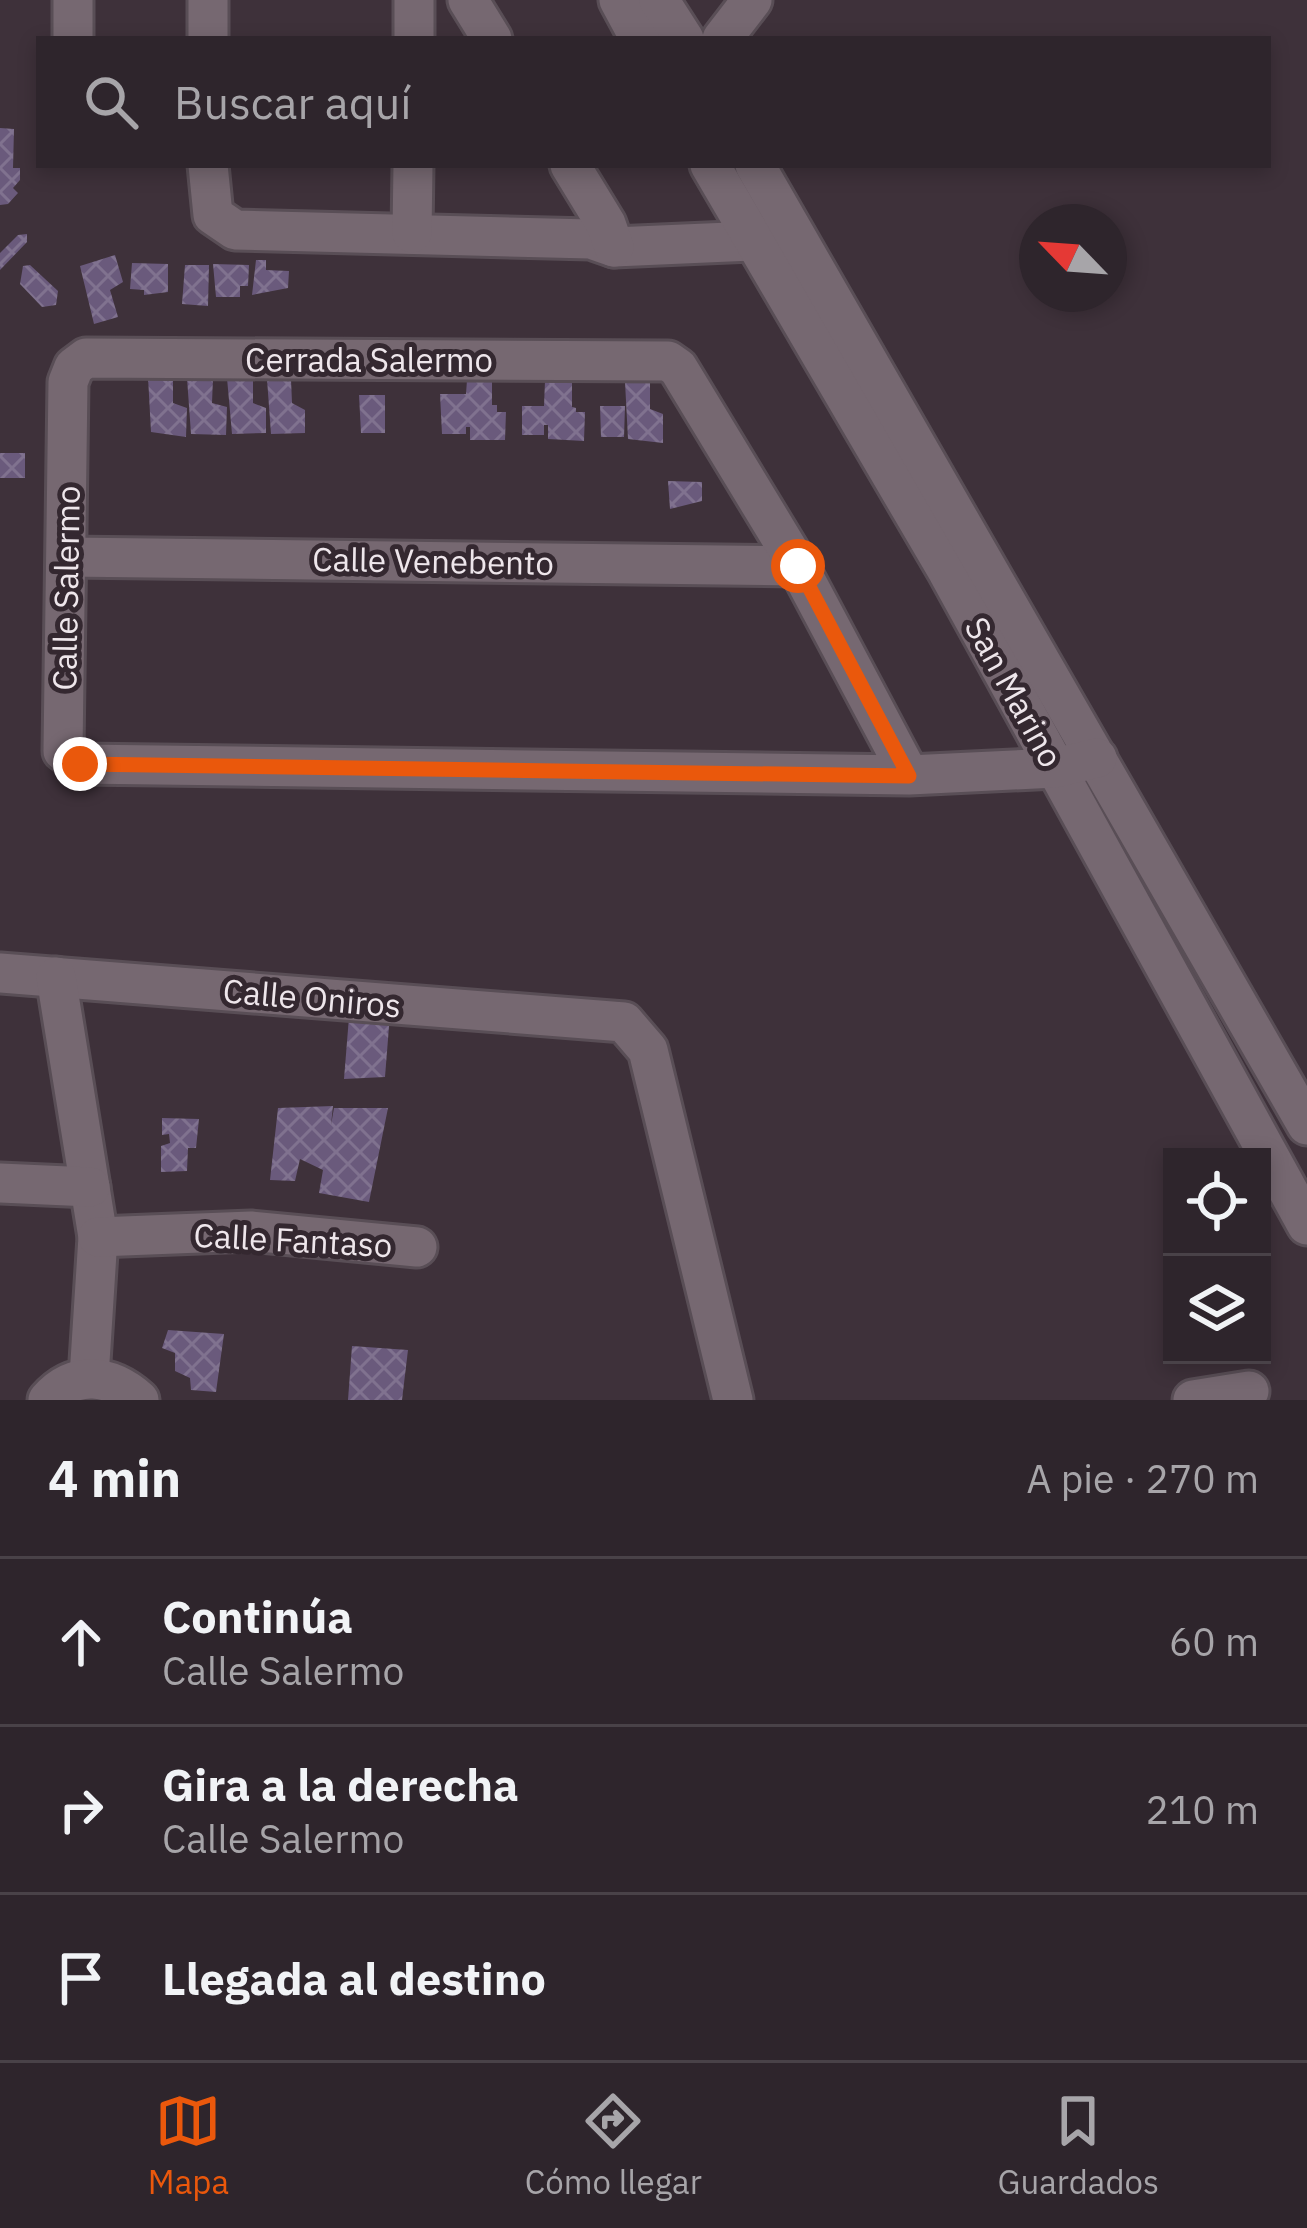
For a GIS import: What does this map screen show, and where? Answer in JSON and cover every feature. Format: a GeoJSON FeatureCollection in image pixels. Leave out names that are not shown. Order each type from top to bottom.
{"type":"FeatureCollection","features":[{"type":"Feature","properties":{"kind":"street"},"geometry":{"type":"LineString","coordinates":[[73,36],[74,0]]}},
{"type":"Feature","properties":{"kind":"street"},"geometry":{"type":"LineString","coordinates":[[208,0],[208,36]]}},
{"type":"Feature","properties":{"kind":"street"},"geometry":{"type":"LineString","coordinates":[[414,0],[414,36]]}},
{"type":"Feature","properties":{"kind":"street"},"geometry":{"type":"LineString","coordinates":[[468,0],[490,36]]}},
{"type":"Feature","properties":{"kind":"street"},"geometry":{"type":"LineString","coordinates":[[619,0],[638,36]]}},
{"type":"Feature","properties":{"kind":"street"},"geometry":{"type":"LineString","coordinates":[[659,0],[682,36]]}},
{"type":"Feature","properties":{"kind":"street"},"geometry":{"type":"LineString","coordinates":[[724,36],[752,0]]}},
{"type":"Feature","properties":{"kind":"street"},"geometry":{"type":"LineString","coordinates":[[208,168],[213,215],[235,230],[604,237],[788,224]]}},
{"type":"Feature","properties":{"kind":"street"},"geometry":{"type":"LineString","coordinates":[[412,168],[412,233]]}},
{"type":"Feature","properties":{"kind":"street"},"geometry":{"type":"LineString","coordinates":[[571,168],[604,237]]}},
{"type":"Feature","properties":{"kind":"street","name":"San Marino"},"geometry":{"type":"LineString","coordinates":[[712,168],[948,572],[1307,1225]]}},
{"type":"Feature","properties":{"kind":"street","name":"San Marino"},"geometry":{"type":"LineString","coordinates":[[757,168],[1307,1125]]}},
{"type":"Feature","properties":{"kind":"street","name":"Cerrada Salermo"},"geometry":{"type":"LineString","coordinates":[[74,367],[86,358],[668,361],[678,368],[798,566]]}},
{"type":"Feature","properties":{"kind":"street","name":"Calle Salermo"},"geometry":{"type":"LineString","coordinates":[[74,367],[68,382],[63,751],[80,764],[909,776],[1055,768],[1097,758]]}},
{"type":"Feature","properties":{"kind":"street","name":"Calle Venebento"},"geometry":{"type":"LineString","coordinates":[[67,556],[798,566]]}},
{"type":"Feature","properties":{"kind":"street"},"geometry":{"type":"LineString","coordinates":[[798,566],[909,776]]}},
{"type":"Feature","properties":{"kind":"street","name":"Calle Oniros"},"geometry":{"type":"LineString","coordinates":[[0,973],[624,1022],[648,1050],[733,1400]]}},
{"type":"Feature","properties":{"kind":"street"},"geometry":{"type":"LineString","coordinates":[[56,977],[98,1237],[89,1377]]}},
{"type":"Feature","properties":{"kind":"street"},"geometry":{"type":"LineString","coordinates":[[0,1183],[90,1187]]}},
{"type":"Feature","properties":{"kind":"street","name":"Calle Fantaso"},"geometry":{"type":"LineString","coordinates":[[98,1237],[250,1231],[417,1247]]}},
{"type":"Feature","properties":{"kind":"street"},"geometry":{"type":"LineString","coordinates":[[47,1400],[59,1387],[89,1377],[120,1383],[139,1400]]}},
{"type":"Feature","properties":{"kind":"street"},"geometry":{"type":"LineString","coordinates":[[1192,1400],[1249,1391]]}},
{"type":"Feature","properties":{"kind":"building"},"geometry":{"type":"Polygon","coordinates":[[[0,128],[14,129],[13,168],[20,168],[20,180],[13,188],[18,193],[8,204],[0,205],[0,128]]]}},
{"type":"Feature","properties":{"kind":"building"},"geometry":{"type":"Polygon","coordinates":[[[27,234],[27,242],[0,270],[0,253],[18,235],[27,234]]]}},
{"type":"Feature","properties":{"kind":"building"},"geometry":{"type":"Polygon","coordinates":[[[115,255],[123,282],[110,290],[118,317],[94,324],[80,266],[115,255]]]}},
{"type":"Feature","properties":{"kind":"building"},"geometry":{"type":"Polygon","coordinates":[[[256,260],[266,260],[266,270],[289,271],[288,288],[252,295],[256,260]]]}},
{"type":"Feature","properties":{"kind":"building"},"geometry":{"type":"Polygon","coordinates":[[[132,263],[168,264],[168,292],[144,295],[144,290],[130,289],[132,263]]]}},
{"type":"Feature","properties":{"kind":"building"},"geometry":{"type":"Polygon","coordinates":[[[213,264],[249,265],[248,286],[240,286],[240,297],[216,297],[213,264]]]}},
{"type":"Feature","properties":{"kind":"building"},"geometry":{"type":"Polygon","coordinates":[[[30,265],[58,291],[56,305],[42,307],[20,284],[23,266],[30,265]]]}},
{"type":"Feature","properties":{"kind":"building"},"geometry":{"type":"Polygon","coordinates":[[[185,265],[209,265],[208,306],[182,304],[185,265]]]}},
{"type":"Feature","properties":{"kind":"building"},"geometry":{"type":"Polygon","coordinates":[[[148,377],[173,378],[173,403],[187,408],[186,437],[151,432],[148,377]]]}},
{"type":"Feature","properties":{"kind":"building"},"geometry":{"type":"Polygon","coordinates":[[[187,378],[213,378],[212,403],[227,407],[226,435],[191,434],[187,378]]]}},
{"type":"Feature","properties":{"kind":"building"},"geometry":{"type":"Polygon","coordinates":[[[227,378],[253,379],[253,403],[266,408],[266,433],[232,434],[227,378]]]}},
{"type":"Feature","properties":{"kind":"building"},"geometry":{"type":"Polygon","coordinates":[[[267,379],[291,379],[292,403],[305,410],[305,433],[271,434],[267,379]]]}},
{"type":"Feature","properties":{"kind":"building"},"geometry":{"type":"Polygon","coordinates":[[[467,380],[492,381],[492,405],[497,405],[497,412],[506,412],[505,440],[470,440],[470,427],[466,434],[442,434],[440,394],[466,394],[467,380]]]}},
{"type":"Feature","properties":{"kind":"building"},"geometry":{"type":"Polygon","coordinates":[[[545,381],[572,381],[572,407],[585,412],[584,441],[548,439],[548,425],[544,425],[544,435],[522,435],[522,406],[544,406],[545,381]]]}},
{"type":"Feature","properties":{"kind":"building"},"geometry":{"type":"Polygon","coordinates":[[[625,382],[650,382],[650,409],[663,414],[663,443],[628,439],[625,382]]]}},
{"type":"Feature","properties":{"kind":"building"},"geometry":{"type":"Polygon","coordinates":[[[359,395],[385,395],[385,433],[361,433],[359,395]]]}},
{"type":"Feature","properties":{"kind":"building"},"geometry":{"type":"Polygon","coordinates":[[[600,406],[625,406],[624,437],[601,437],[600,406]]]}},
{"type":"Feature","properties":{"kind":"building"},"geometry":{"type":"Polygon","coordinates":[[[0,453],[25,453],[25,478],[0,478],[0,453]]]}},
{"type":"Feature","properties":{"kind":"building"},"geometry":{"type":"Polygon","coordinates":[[[668,481],[702,482],[702,501],[670,509],[668,481]]]}},
{"type":"Feature","properties":{"kind":"building"},"geometry":{"type":"Polygon","coordinates":[[[390,1014],[385,1077],[344,1079],[349,1017],[390,1014]]]}},
{"type":"Feature","properties":{"kind":"building"},"geometry":{"type":"Polygon","coordinates":[[[333,1106],[331,1125],[334,1108],[388,1108],[369,1202],[319,1193],[323,1170],[300,1159],[295,1181],[270,1180],[278,1108],[333,1106]]]}},
{"type":"Feature","properties":{"kind":"building"},"geometry":{"type":"Polygon","coordinates":[[[162,1118],[199,1119],[196,1148],[188,1148],[187,1171],[161,1172],[161,1146],[170,1143],[169,1134],[162,1135],[162,1118]]]}},
{"type":"Feature","properties":{"kind":"building"},"geometry":{"type":"Polygon","coordinates":[[[168,1330],[224,1334],[216,1392],[191,1390],[190,1378],[175,1371],[175,1353],[162,1348],[168,1330]]]}},
{"type":"Feature","properties":{"kind":"building"},"geometry":{"type":"Polygon","coordinates":[[[352,1346],[408,1350],[402,1400],[348,1400],[352,1346]]]}},
{"type":"Feature","properties":{"kind":"route"},"geometry":{"type":"LineString","coordinates":[[80,764],[909,776],[798,566]]}}]}
